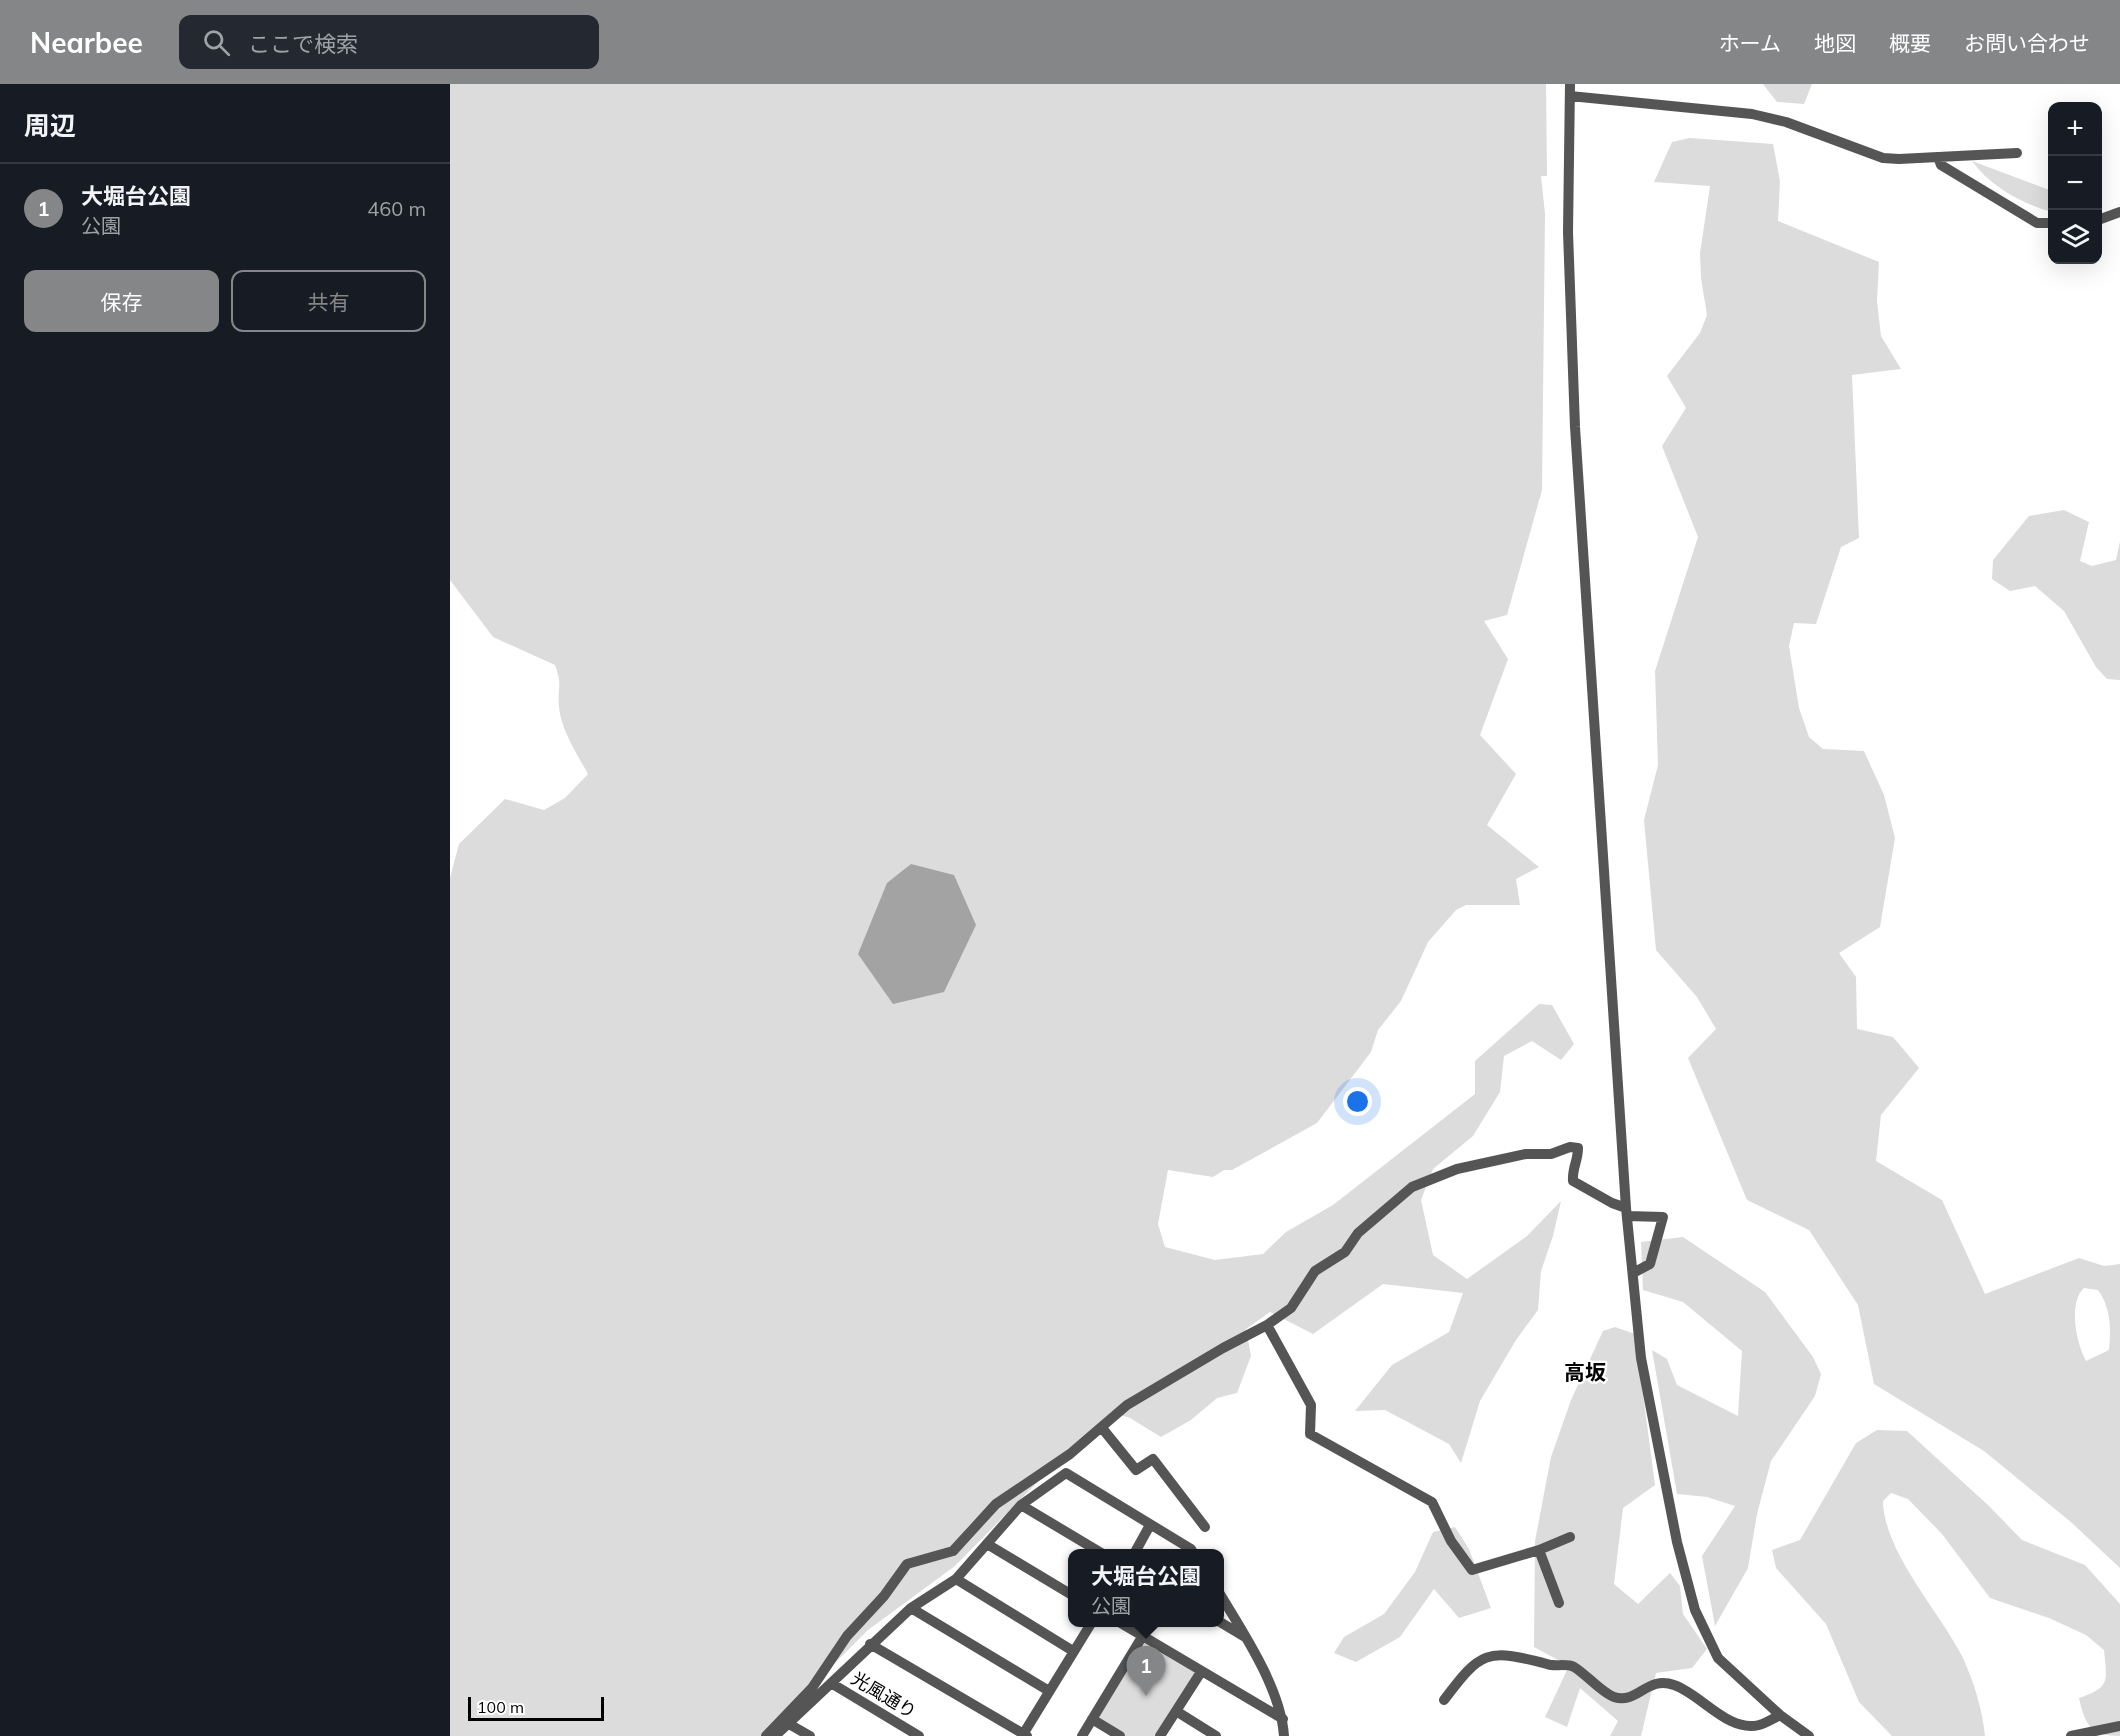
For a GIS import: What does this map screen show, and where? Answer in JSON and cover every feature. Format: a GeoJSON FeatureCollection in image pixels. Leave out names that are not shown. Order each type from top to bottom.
{"type":"FeatureCollection","features":[{"type":"Feature","properties":{"kind":"street"},"geometry":{"type":"LineString","coordinates":[[1570,84],[1568,232],[1575,427],[1627,1212],[1644,1370],[1677,1542],[1695,1610],[1718,1658],[1780,1715],[1809,1736]]}},
{"type":"Feature","properties":{"kind":"street"},"geometry":{"type":"LineString","coordinates":[[1570,96],[1665,103],[1752,114],[1786,122],[1883,158],[2017,153]]}},
{"type":"Feature","properties":{"kind":"street"},"geometry":{"type":"LineString","coordinates":[[1938,157],[1941,165],[2037,223],[2048,223]]}},
{"type":"Feature","properties":{"kind":"street"},"geometry":{"type":"LineString","coordinates":[[2102,218],[2120,212]]}},
{"type":"Feature","properties":{"kind":"street"},"geometry":{"type":"LineString","coordinates":[[766,1736],[813,1688],[847,1636],[884,1596],[907,1564],[953,1551],[996,1504],[1070,1455],[1127,1405],[1223,1348],[1267,1325],[1291,1308],[1306,1289],[1315,1271],[1345,1252],[1358,1233],[1412,1187],[1457,1169],[1526,1154],[1551,1154],[1570,1147],[1578,1148],[1578,1157],[1572,1168],[1573,1181],[1627,1212],[1664,1216],[1650,1264],[1633,1273]]}},
{"type":"Feature","properties":{"kind":"street"},"geometry":{"type":"LineString","coordinates":[[1267,1325],[1311,1405],[1310,1434],[1432,1502],[1451,1541],[1472,1570],[1539,1550],[1570,1537]]}},
{"type":"Feature","properties":{"kind":"street"},"geometry":{"type":"LineString","coordinates":[[1102,1428],[1136,1470],[1153,1459],[1205,1527]]}},
{"type":"Feature","properties":{"kind":"street"},"geometry":{"type":"LineString","coordinates":[[774,1736],[911,1608],[956,1579],[1022,1505],[1066,1473],[1191,1549]]}},
{"type":"Feature","properties":{"kind":"street"},"geometry":{"type":"LineString","coordinates":[[1022,1505],[1095,1549]]}},
{"type":"Feature","properties":{"kind":"street"},"geometry":{"type":"LineString","coordinates":[[1137,1549],[1150,1525]]}},
{"type":"Feature","properties":{"kind":"street"},"geometry":{"type":"LineString","coordinates":[[987,1544],[1068,1593]]}},
{"type":"Feature","properties":{"kind":"street"},"geometry":{"type":"LineString","coordinates":[[1539,1550],[1559,1604]]}},
{"type":"Feature","properties":{"kind":"street"},"geometry":{"type":"LineString","coordinates":[[956,1579],[1073,1651]]}},
{"type":"Feature","properties":{"kind":"street"},"geometry":{"type":"LineString","coordinates":[[1224,1601],[1246,1638],[1283,1719],[1284,1736]]}},
{"type":"Feature","properties":{"kind":"street"},"geometry":{"type":"LineString","coordinates":[[911,1608],[1049,1691]]}},
{"type":"Feature","properties":{"kind":"street"},"geometry":{"type":"LineString","coordinates":[[1224,1624],[1246,1638]]}},
{"type":"Feature","properties":{"kind":"street"},"geometry":{"type":"LineString","coordinates":[[870,1644],[1024,1735],[1089,1627]]}},
{"type":"Feature","properties":{"kind":"street"},"geometry":{"type":"LineString","coordinates":[[1126,1627],[1283,1719]]}},
{"type":"Feature","properties":{"kind":"street"},"geometry":{"type":"LineString","coordinates":[[1082,1736],[1149,1627]]}},
{"type":"Feature","properties":{"kind":"street"},"geometry":{"type":"LineString","coordinates":[[1444,1700],[1476,1661],[1490,1655],[1524,1657],[1550,1665],[1571,1666],[1614,1697],[1629,1698],[1656,1682],[1675,1685],[1737,1724],[1758,1725],[1780,1715]]}},
{"type":"Feature","properties":{"kind":"street"},"geometry":{"type":"LineString","coordinates":[[1160,1736],[1201,1672]]}},
{"type":"Feature","properties":{"kind":"street","name":"光風通り"},"geometry":{"type":"LineString","coordinates":[[831,1683],[919,1736]]}},
{"type":"Feature","properties":{"kind":"street"},"geometry":{"type":"LineString","coordinates":[[1176,1711],[1216,1736]]}},
{"type":"Feature","properties":{"kind":"street"},"geometry":{"type":"LineString","coordinates":[[1092,1719],[1120,1736]]}},
{"type":"Feature","properties":{"kind":"street"},"geometry":{"type":"LineString","coordinates":[[789,1724],[810,1736]]}},
{"type":"Feature","properties":{"kind":"street"},"geometry":{"type":"LineString","coordinates":[[2071,1736],[2120,1726]]}},
{"type":"Feature","properties":{"kind":"shaded area"},"geometry":{"type":"Polygon","coordinates":[[[450,84],[1546,84],[1547,176],[1541,176],[1545,214],[1542,490],[1507,615],[1484,621],[1508,659],[1480,735],[1516,774],[1487,825],[1539,867],[1516,879],[1520,905],[1466,905],[1456,910],[1428,942],[1401,1001],[1378,1030],[1371,1052],[1317,1123],[1232,1170],[1224,1170],[1213,1177],[1168,1170],[1158,1224],[1165,1247],[1215,1260],[1263,1254],[1286,1232],[1333,1205],[1475,1094],[1475,1061],[1539,1004],[1552,1005],[1574,1044],[1561,1060],[1532,1041],[1504,1056],[1500,1092],[1473,1136],[1433,1169],[1421,1200],[1433,1255],[1467,1279],[1527,1236],[1561,1201],[1553,1236],[1541,1271],[1538,1310],[1516,1340],[1480,1401],[1461,1463],[1449,1444],[1385,1410],[1355,1411],[1392,1365],[1449,1332],[1463,1293],[1383,1284],[1313,1334],[1270,1312],[1246,1329],[1251,1356],[1237,1393],[1217,1398],[1191,1420],[1161,1437],[1130,1418],[1114,1413],[1072,1447],[955,1566],[868,1630],[781,1717],[766,1736],[450,1736],[450,878],[459,844],[505,799],[544,810],[565,798],[588,774],[570,742],[560,716],[559,678],[555,665],[493,637],[450,580],[450,84]]]}},
{"type":"Feature","properties":{"kind":"shaded area"},"geometry":{"type":"Polygon","coordinates":[[[1763,84],[1812,84],[1804,104],[1777,102],[1763,84]]]}},
{"type":"Feature","properties":{"kind":"shaded area"},"geometry":{"type":"Polygon","coordinates":[[[1690,138],[1773,144],[1780,181],[1778,221],[1879,262],[1877,301],[1881,336],[1901,369],[1852,375],[1859,538],[1841,547],[1816,624],[1794,623],[1789,646],[1799,708],[1809,737],[1823,749],[1864,751],[1884,795],[1895,838],[1880,927],[1839,953],[1856,977],[1857,1029],[1893,1037],[1919,1068],[1881,1115],[1876,1161],[1942,1200],[1985,1294],[2079,1258],[2104,1266],[2120,1264],[2120,1568],[2072,1523],[1984,1451],[1874,1384],[1858,1305],[1809,1230],[1747,1200],[1688,1058],[1716,1029],[1697,997],[1656,950],[1644,820],[1658,765],[1655,671],[1698,537],[1662,446],[1686,408],[1667,376],[1700,333],[1707,315],[1701,278],[1700,253],[1710,186],[1654,182],[1672,142],[1690,138]],[[2084,1288],[2076,1303],[2075,1323],[2079,1344],[2086,1361],[2109,1350],[2109,1318],[2098,1290],[2084,1288]]]}},
{"type":"Feature","properties":{"kind":"shaded area"},"geometry":{"type":"Polygon","coordinates":[[[1972,161],[2048,190],[2048,211],[2018,199],[1997,186],[1972,161]]]}},
{"type":"Feature","properties":{"kind":"shaded area"},"geometry":{"type":"Polygon","coordinates":[[[2064,510],[2089,522],[2080,561],[2092,566],[2116,560],[2120,541],[2120,680],[2107,679],[2096,667],[2064,611],[2035,586],[2010,591],[1992,579],[1993,560],[2029,516],[2064,510]]]}},
{"type":"Feature","properties":{"kind":"shaded area"},"geometry":{"type":"Polygon","coordinates":[[[911,864],[954,875],[976,925],[944,992],[893,1004],[858,954],[887,883],[911,864]]]}},
{"type":"Feature","properties":{"kind":"shaded area"},"geometry":{"type":"Polygon","coordinates":[[[1683,1237],[1765,1292],[1813,1357],[1821,1374],[1815,1396],[1771,1461],[1757,1514],[1748,1568],[1715,1626],[1702,1556],[1735,1506],[1707,1497],[1677,1494],[1652,1350],[1667,1359],[1677,1385],[1738,1416],[1742,1351],[1683,1302],[1643,1290],[1641,1242],[1683,1237]]]}},
{"type":"Feature","properties":{"kind":"shaded area"},"geometry":{"type":"Polygon","coordinates":[[[1615,1327],[1635,1334],[1655,1485],[1623,1508],[1614,1584],[1638,1604],[1670,1573],[1680,1586],[1683,1614],[1707,1649],[1692,1668],[1656,1673],[1641,1736],[1610,1736],[1618,1721],[1580,1688],[1567,1727],[1545,1717],[1569,1666],[1534,1647],[1535,1541],[1551,1457],[1571,1400],[1603,1331],[1615,1327]]]}},
{"type":"Feature","properties":{"kind":"shaded area"},"geometry":{"type":"Polygon","coordinates":[[[1877,1430],[1907,1431],[1989,1506],[2022,1540],[2085,1565],[2120,1604],[2120,1736],[2102,1734],[2091,1727],[2084,1715],[2079,1698],[2097,1690],[2105,1682],[2104,1650],[2086,1635],[2049,1618],[1990,1598],[1942,1534],[1908,1499],[1891,1493],[1883,1501],[1886,1520],[1893,1540],[1902,1561],[1962,1656],[1977,1695],[1985,1736],[1892,1736],[1859,1702],[1826,1624],[1776,1568],[1772,1550],[1800,1540],[1856,1443],[1877,1430]]]}},
{"type":"Feature","properties":{"kind":"shaded area"},"geometry":{"type":"Polygon","coordinates":[[[1455,1527],[1469,1549],[1491,1608],[1459,1618],[1434,1589],[1400,1637],[1356,1662],[1334,1653],[1344,1637],[1384,1614],[1415,1572],[1433,1532],[1455,1527]]]}},
{"type":"Feature","properties":{"kind":"shaded area"},"geometry":{"type":"Polygon","coordinates":[[[1143,1636],[1201,1672],[1160,1736],[1120,1736],[1092,1719],[1143,1636]]]}},
{"type":"Feature","properties":{"kind":"place","name":"大堀台公園"},"geometry":{"type":"Point","coordinates":[1146,1696]}},
{"type":"Feature","properties":{"kind":"district","name":"高坂"},"geometry":{"type":"Point","coordinates":[1585,1372]}}]}
